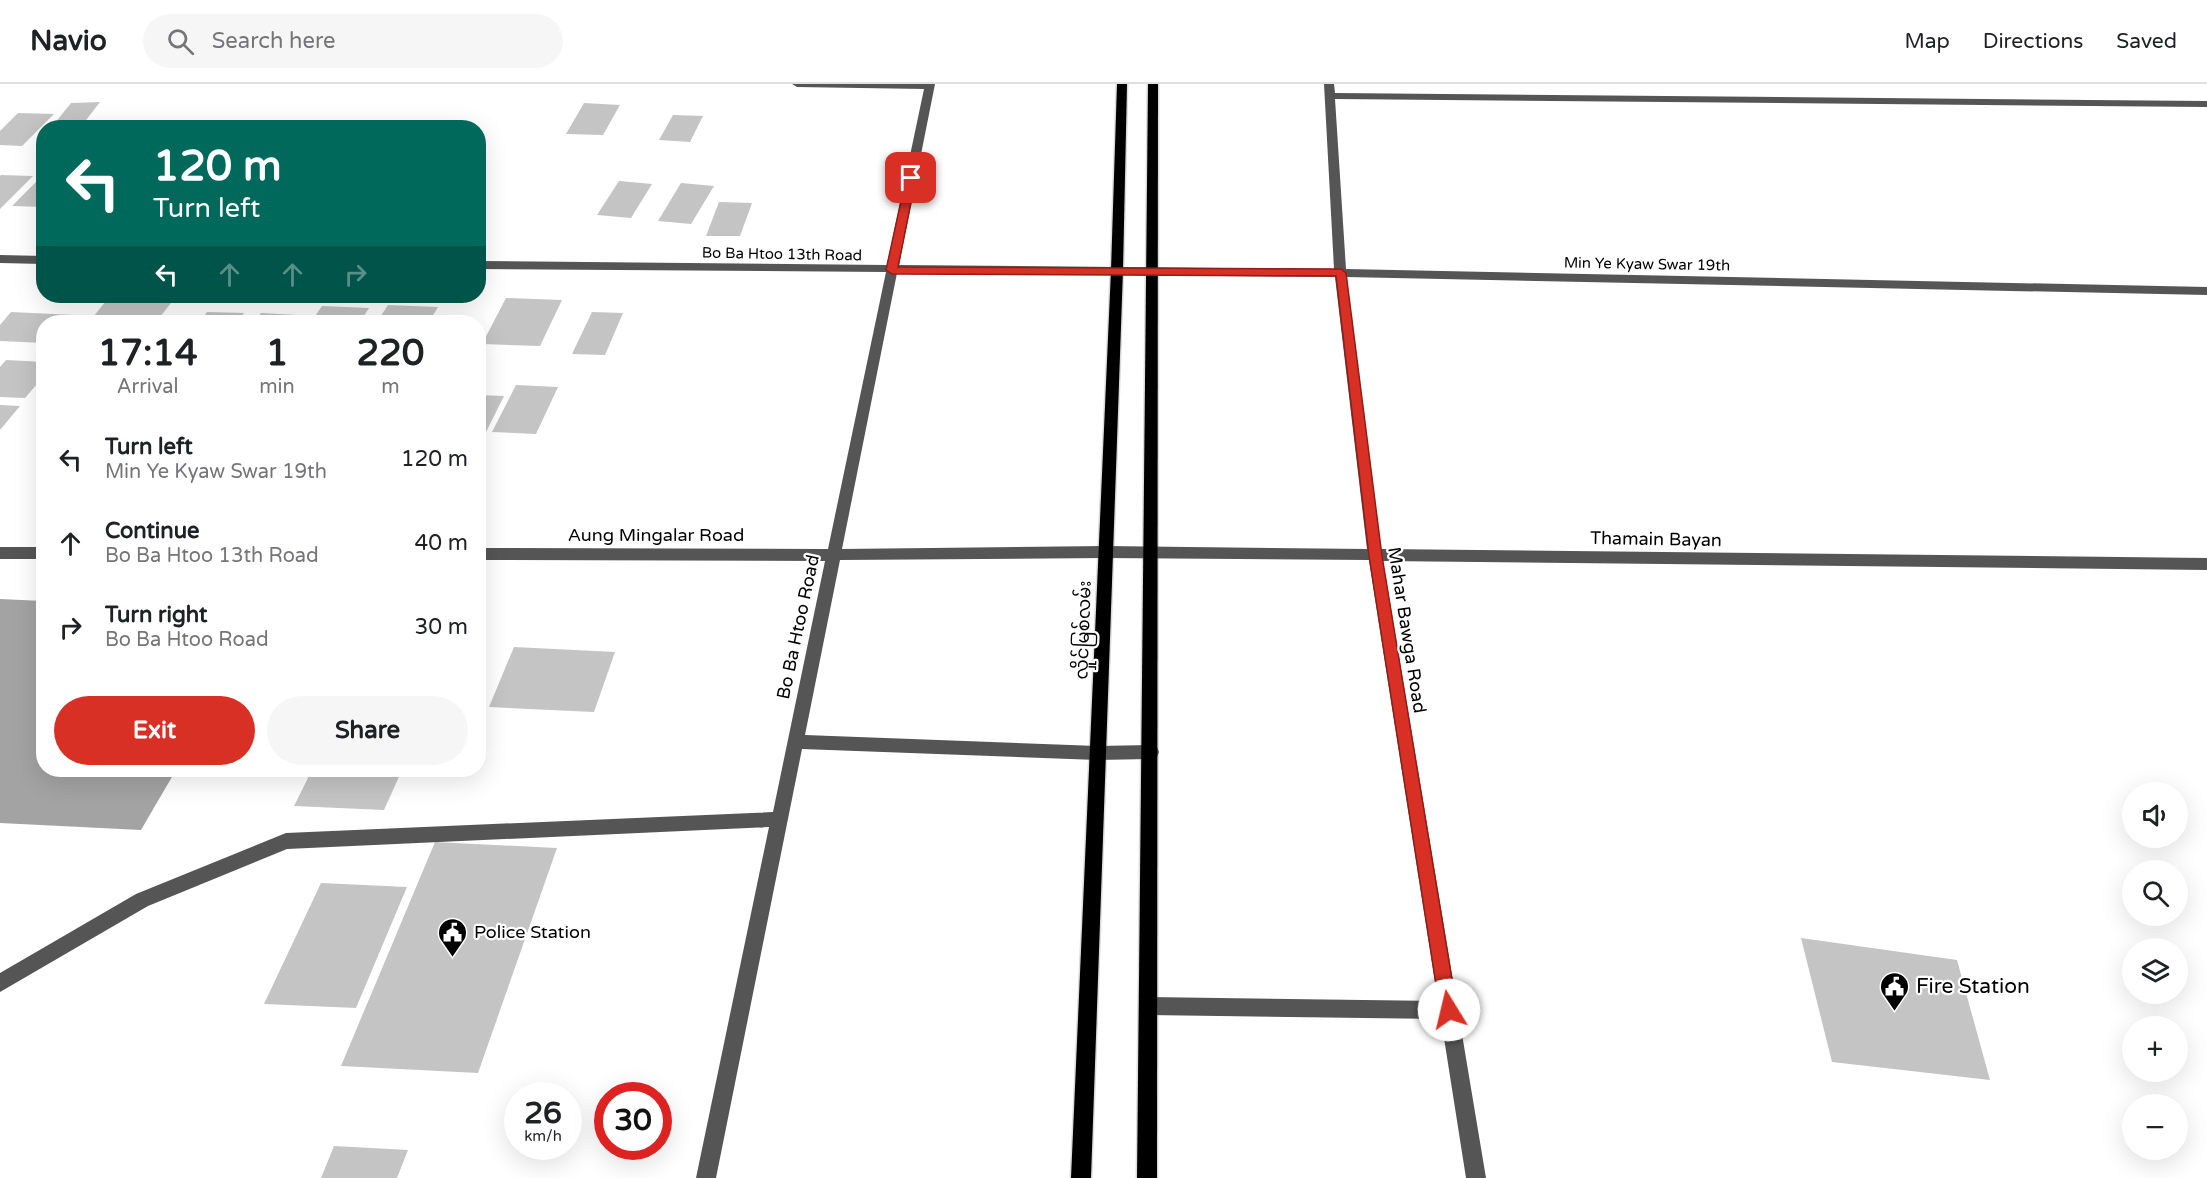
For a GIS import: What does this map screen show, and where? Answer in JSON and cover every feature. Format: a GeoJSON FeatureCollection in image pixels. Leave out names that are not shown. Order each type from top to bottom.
{"type":"FeatureCollection","features":[{"type":"Feature","properties":{"kind":"main road","name":"လှိုင်မြစ်လမ်း"},"geometry":{"type":"LineString","coordinates":[[1081,1178],[1117,270],[1122,84]]}},
{"type":"Feature","properties":{"kind":"main road"},"geometry":{"type":"LineString","coordinates":[[1147,1178],[1153,84]]}},
{"type":"Feature","properties":{"kind":"street"},"geometry":{"type":"LineString","coordinates":[[797,84],[930,85]]}},
{"type":"Feature","properties":{"kind":"street","name":"Bo Ba Htoo Road"},"geometry":{"type":"LineString","coordinates":[[706,1178],[930,85]]}},
{"type":"Feature","properties":{"kind":"street"},"geometry":{"type":"LineString","coordinates":[[1330,90],[2207,104]]}},
{"type":"Feature","properties":{"kind":"street","name":"Mahar Bawga Road"},"geometry":{"type":"LineString","coordinates":[[1330,90],[1341,273],[1375,556],[1476,1178]]}},
{"type":"Feature","properties":{"kind":"street"},"geometry":{"type":"LineString","coordinates":[[0,260],[36,260]]}},
{"type":"Feature","properties":{"kind":"street","name":"Bo Ba Htoo 13th Road"},"geometry":{"type":"LineString","coordinates":[[486,265],[1086,270]]}},
{"type":"Feature","properties":{"kind":"street","name":"Min Ye Kyaw Swar 19th"},"geometry":{"type":"LineString","coordinates":[[1086,270],[2207,291]]}},
{"type":"Feature","properties":{"kind":"street","name":"Thamain Bayan"},"geometry":{"type":"LineString","coordinates":[[1106,552],[2207,564]]}},
{"type":"Feature","properties":{"kind":"street","name":"Aung Mingalar Road"},"geometry":{"type":"LineString","coordinates":[[486,554],[832,555],[1106,552]]}},
{"type":"Feature","properties":{"kind":"street"},"geometry":{"type":"LineString","coordinates":[[0,553],[36,553]]}},
{"type":"Feature","properties":{"kind":"street"},"geometry":{"type":"LineString","coordinates":[[794,742],[1097,753],[1151,752]]}},
{"type":"Feature","properties":{"kind":"street"},"geometry":{"type":"LineString","coordinates":[[0,983],[142,900],[286,841],[779,819]]}},
{"type":"Feature","properties":{"kind":"street"},"geometry":{"type":"LineString","coordinates":[[1148,1006],[1449,1010]]}},
{"type":"Feature","properties":{"kind":"shaded area"},"geometry":{"type":"Polygon","coordinates":[[[0,599],[36,601],[36,777],[172,777],[141,830],[0,823],[0,599]]]}},
{"type":"Feature","properties":{"kind":"building"},"geometry":{"type":"Polygon","coordinates":[[[100,102],[86,120],[57,120],[71,103],[100,102]]]}},
{"type":"Feature","properties":{"kind":"building"},"geometry":{"type":"Polygon","coordinates":[[[584,103],[620,105],[603,135],[566,134],[584,103]]]}},
{"type":"Feature","properties":{"kind":"building"},"geometry":{"type":"Polygon","coordinates":[[[18,113],[54,114],[48,120],[36,120],[36,132],[22,146],[0,145],[0,131],[18,113]]]}},
{"type":"Feature","properties":{"kind":"building"},"geometry":{"type":"Polygon","coordinates":[[[673,115],[703,116],[690,142],[659,140],[673,115]]]}},
{"type":"Feature","properties":{"kind":"building"},"geometry":{"type":"Polygon","coordinates":[[[0,176],[33,176],[0,209],[0,176]]]}},
{"type":"Feature","properties":{"kind":"building"},"geometry":{"type":"Polygon","coordinates":[[[619,181],[652,184],[631,218],[597,215],[619,181]]]}},
{"type":"Feature","properties":{"kind":"building"},"geometry":{"type":"Polygon","coordinates":[[[36,182],[36,207],[12,206],[36,182]]]}},
{"type":"Feature","properties":{"kind":"building"},"geometry":{"type":"Polygon","coordinates":[[[681,183],[714,186],[691,224],[658,221],[681,183]]]}},
{"type":"Feature","properties":{"kind":"building"},"geometry":{"type":"Polygon","coordinates":[[[719,202],[752,203],[740,236],[706,236],[719,202]]]}},
{"type":"Feature","properties":{"kind":"building"},"geometry":{"type":"Polygon","coordinates":[[[506,298],[562,300],[540,346],[486,344],[486,336],[506,298]]]}},
{"type":"Feature","properties":{"kind":"building"},"geometry":{"type":"Polygon","coordinates":[[[104,303],[171,303],[162,315],[95,315],[104,303]]]}},
{"type":"Feature","properties":{"kind":"building"},"geometry":{"type":"Polygon","coordinates":[[[388,305],[438,307],[433,315],[382,315],[388,305]]]}},
{"type":"Feature","properties":{"kind":"building"},"geometry":{"type":"Polygon","coordinates":[[[322,306],[369,308],[364,315],[316,315],[322,306]]]}},
{"type":"Feature","properties":{"kind":"building"},"geometry":{"type":"Polygon","coordinates":[[[11,312],[75,315],[36,315],[36,343],[0,341],[0,325],[11,312]]]}},
{"type":"Feature","properties":{"kind":"building"},"geometry":{"type":"Polygon","coordinates":[[[207,312],[244,313],[242,315],[205,315],[207,312]]]}},
{"type":"Feature","properties":{"kind":"building"},"geometry":{"type":"Polygon","coordinates":[[[592,312],[623,313],[605,355],[572,354],[592,312]]]}},
{"type":"Feature","properties":{"kind":"building"},"geometry":{"type":"Polygon","coordinates":[[[261,313],[297,315],[259,315],[261,313]]]}},
{"type":"Feature","properties":{"kind":"building"},"geometry":{"type":"Polygon","coordinates":[[[6,360],[36,362],[36,385],[25,398],[0,397],[0,367],[6,360]]]}},
{"type":"Feature","properties":{"kind":"building"},"geometry":{"type":"Polygon","coordinates":[[[516,385],[558,387],[536,434],[492,432],[516,385]]]}},
{"type":"Feature","properties":{"kind":"building"},"geometry":{"type":"Polygon","coordinates":[[[486,395],[504,396],[486,432],[486,395]]]}},
{"type":"Feature","properties":{"kind":"building"},"geometry":{"type":"Polygon","coordinates":[[[0,405],[20,406],[0,430],[0,405]]]}},
{"type":"Feature","properties":{"kind":"building"},"geometry":{"type":"Polygon","coordinates":[[[514,647],[615,652],[594,712],[489,707],[514,647]]]}},
{"type":"Feature","properties":{"kind":"building"},"geometry":{"type":"Polygon","coordinates":[[[308,777],[399,777],[384,810],[294,806],[308,777]]]}},
{"type":"Feature","properties":{"kind":"building","name":"Police Station"},"geometry":{"type":"Polygon","coordinates":[[[435,842],[557,848],[478,1073],[341,1066],[435,842]]]}},
{"type":"Feature","properties":{"kind":"building"},"geometry":{"type":"Polygon","coordinates":[[[321,883],[407,887],[356,1008],[264,1004],[321,883]]]}},
{"type":"Feature","properties":{"kind":"building","name":"Fire Station"},"geometry":{"type":"Polygon","coordinates":[[[1801,938],[1957,960],[1990,1080],[1832,1062],[1801,938]]]}},
{"type":"Feature","properties":{"kind":"building"},"geometry":{"type":"Polygon","coordinates":[[[334,1146],[408,1150],[397,1178],[321,1178],[334,1146]]]}},
{"type":"Feature","properties":{"kind":"place","name":"Police Station"},"geometry":{"type":"Point","coordinates":[453,958]}},
{"type":"Feature","properties":{"kind":"place","name":"Fire Station"},"geometry":{"type":"Point","coordinates":[1895,1012]}},
{"type":"Feature","properties":{"kind":"route"},"geometry":{"type":"LineString","coordinates":[[911,178],[892,270],[1067,269],[1341,273],[1375,556],[1449,1010]]}}]}
